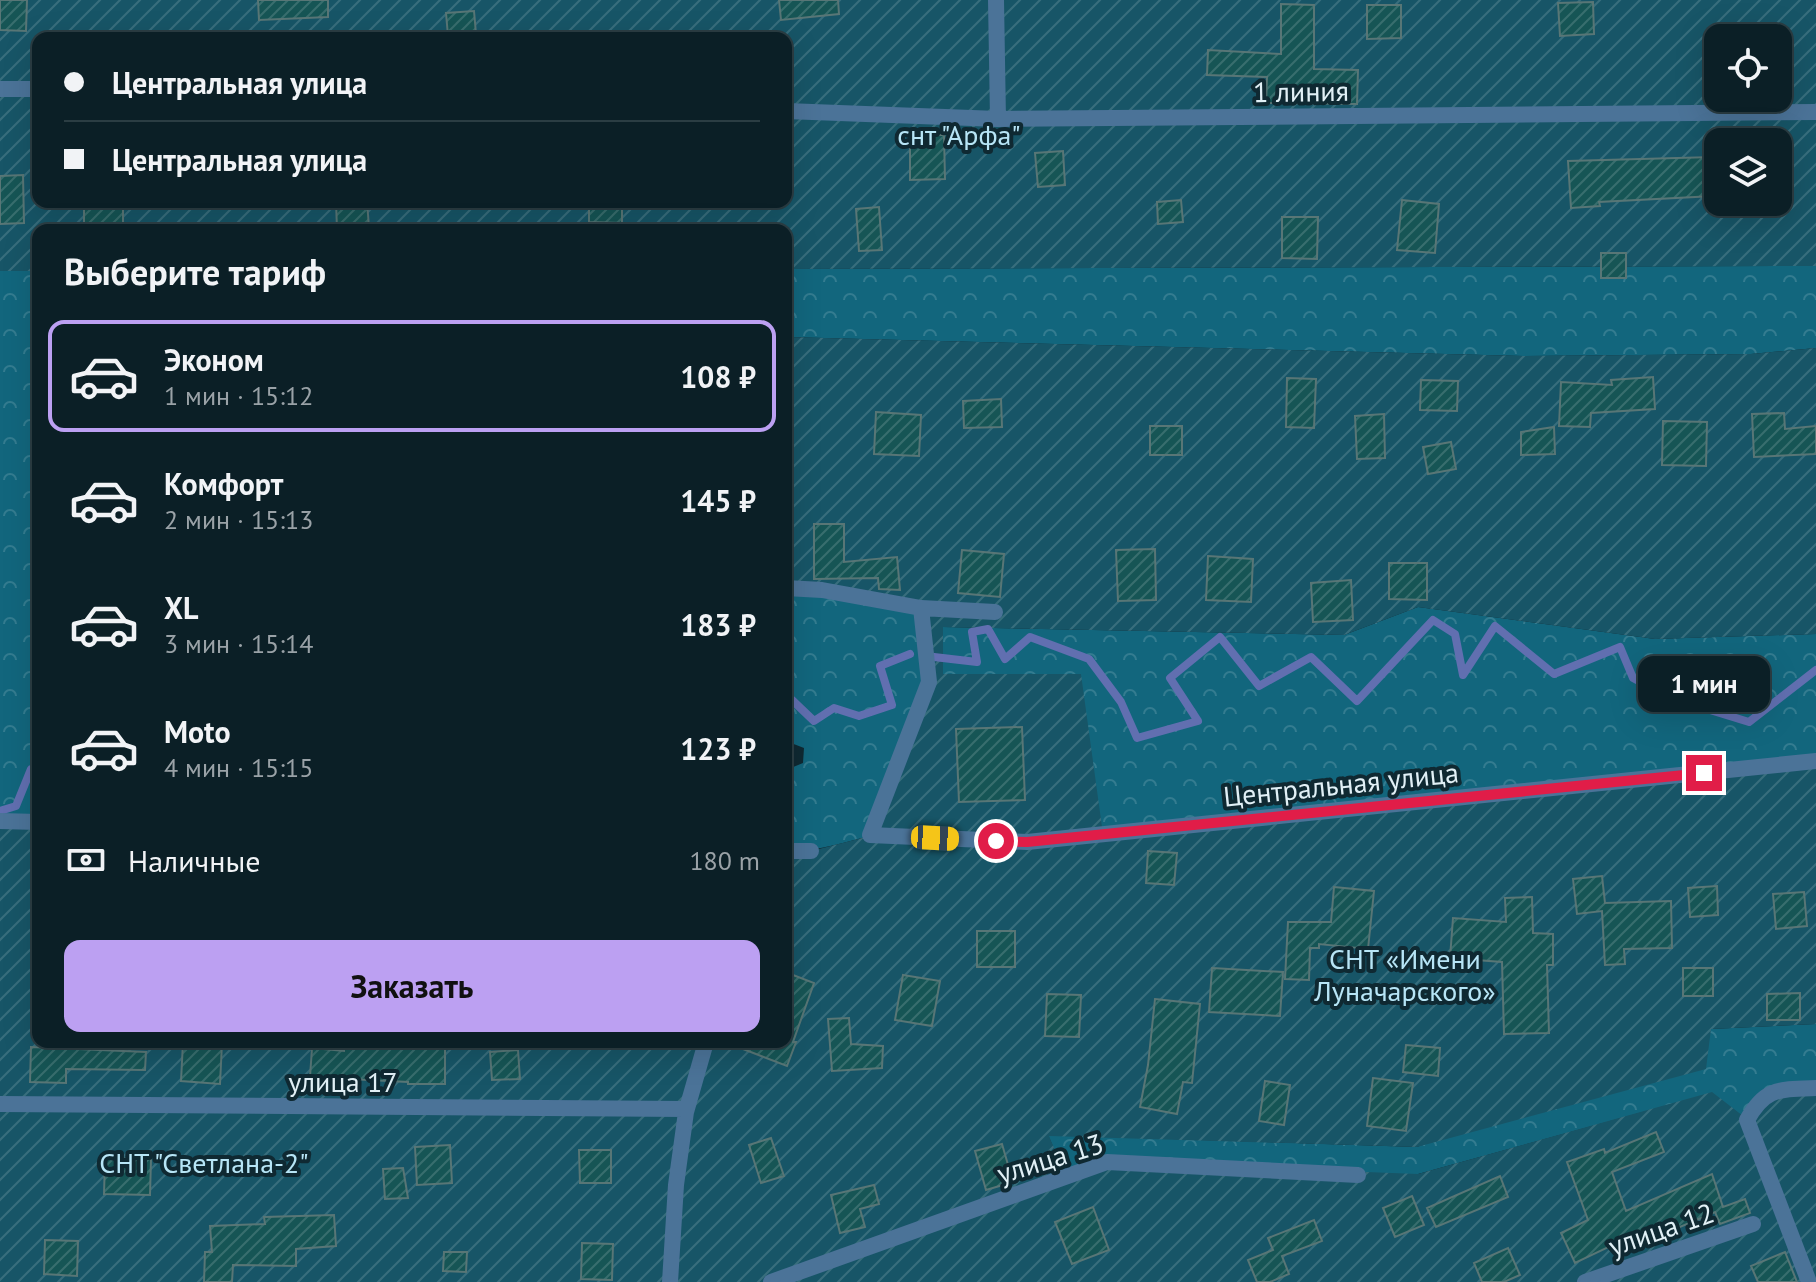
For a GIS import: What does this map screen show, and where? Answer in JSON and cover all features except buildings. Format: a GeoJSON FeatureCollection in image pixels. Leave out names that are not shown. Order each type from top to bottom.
{"type":"FeatureCollection","features":[{"type":"Feature","properties":{"kind":"street"},"geometry":{"type":"LineString","coordinates":[[996,0],[998,119]]}},
{"type":"Feature","properties":{"kind":"street"},"geometry":{"type":"LineString","coordinates":[[0,89],[32,89]]}},
{"type":"Feature","properties":{"kind":"street","name":"1 линия"},"geometry":{"type":"LineString","coordinates":[[792,111],[998,119],[1816,112]]}},
{"type":"Feature","properties":{"kind":"street"},"geometry":{"type":"LineString","coordinates":[[792,588],[822,590],[921,608],[995,612]]}},
{"type":"Feature","properties":{"kind":"street","name":"Центральная улица"},"geometry":{"type":"LineString","coordinates":[[921,608],[929,682],[870,835],[1027,842],[1816,761]]}},
{"type":"Feature","properties":{"kind":"street"},"geometry":{"type":"LineString","coordinates":[[0,821],[32,822]]}},
{"type":"Feature","properties":{"kind":"street"},"geometry":{"type":"LineString","coordinates":[[792,851],[811,851]]}},
{"type":"Feature","properties":{"kind":"street"},"geometry":{"type":"LineString","coordinates":[[670,1282],[676,1185],[686,1109],[704,1048]]}},
{"type":"Feature","properties":{"kind":"street"},"geometry":{"type":"LineString","coordinates":[[1809,1282],[1747,1120],[1758,1101],[1777,1090],[1816,1088]]}},
{"type":"Feature","properties":{"kind":"street","name":"улица 17"},"geometry":{"type":"LineString","coordinates":[[0,1104],[686,1109]]}},
{"type":"Feature","properties":{"kind":"street","name":"улица 13"},"geometry":{"type":"LineString","coordinates":[[771,1282],[1107,1162],[1358,1175]]}},
{"type":"Feature","properties":{"kind":"street","name":"улица 12"},"geometry":{"type":"LineString","coordinates":[[1585,1282],[1753,1224]]}},
{"type":"Feature","properties":{"kind":"green space","name":"снт \"Арфа\""},"geometry":{"type":"Polygon","coordinates":[[[0,0],[1816,0],[1816,266],[792,269],[792,224],[32,224],[32,271],[0,271],[0,0]]]}},
{"type":"Feature","properties":{"kind":"green space"},"geometry":{"type":"Polygon","coordinates":[[[1816,266],[1816,348],[1751,354],[1524,356],[792,337],[792,269],[1816,266]]]}},
{"type":"Feature","properties":{"kind":"green space"},"geometry":{"type":"Polygon","coordinates":[[[0,271],[32,271],[32,822],[0,821],[0,271]]]}},
{"type":"Feature","properties":{"kind":"green space","name":"СНТ «Имени Луначарского»"},"geometry":{"type":"Polygon","coordinates":[[[792,337],[1524,356],[1751,354],[1816,348],[1816,634],[1655,639],[1418,607],[1344,635],[943,627],[943,674],[1081,674],[1103,834],[1816,761],[1816,1024],[1711,1029],[1706,1069],[1417,1147],[1049,1136],[1066,1176],[1107,1162],[1418,1174],[1712,1092],[1747,1119],[1777,1090],[1816,1088],[1816,1282],[0,1282],[0,821],[32,822],[32,1048],[792,1048],[792,851],[819,849],[874,835],[929,681],[921,614],[792,589],[792,337]]]}},
{"type":"Feature","properties":{"kind":"green space"},"geometry":{"type":"Polygon","coordinates":[[[792,589],[921,614],[929,682],[874,835],[792,851],[792,768],[803,763],[804,748],[792,743],[792,589]]]}},
{"type":"Feature","properties":{"kind":"green space"},"geometry":{"type":"Polygon","coordinates":[[[1418,607],[1655,639],[1816,634],[1816,761],[1103,834],[943,675],[943,627],[1344,635],[1418,607]]]}},
{"type":"Feature","properties":{"kind":"green space"},"geometry":{"type":"Polygon","coordinates":[[[1816,1024],[1816,1088],[1747,1120],[1712,1093],[1418,1174],[1066,1176],[1048,1135],[1417,1147],[1711,1029],[1816,1024]]]}},
{"type":"Feature","properties":{"kind":"waterway"},"geometry":{"type":"LineString","coordinates":[[934,657],[977,662],[972,632],[988,629],[1005,659],[1030,637],[1089,659],[1121,702],[1137,738],[1198,721],[1170,678],[1220,637],[1259,686],[1311,657],[1357,701],[1433,620],[1455,634],[1463,675],[1495,626],[1554,674],[1620,647],[1633,678],[1671,698],[1749,722],[1816,670]]}},
{"type":"Feature","properties":{"kind":"waterway"},"geometry":{"type":"LineString","coordinates":[[792,700],[814,721],[834,708],[859,716],[892,705],[880,666],[910,654]]}},
{"type":"Feature","properties":{"kind":"waterway"},"geometry":{"type":"LineString","coordinates":[[0,811],[16,806],[32,769]]}},
{"type":"Feature","properties":{"kind":"route"},"geometry":{"type":"LineString","coordinates":[[996,841],[1027,842],[1704,773]]}},
{"type":"Feature","properties":{"kind":"park label","name":"СНТ \"Светлана-2\""},"geometry":{"type":"Point","coordinates":[204,1162]}}]}
